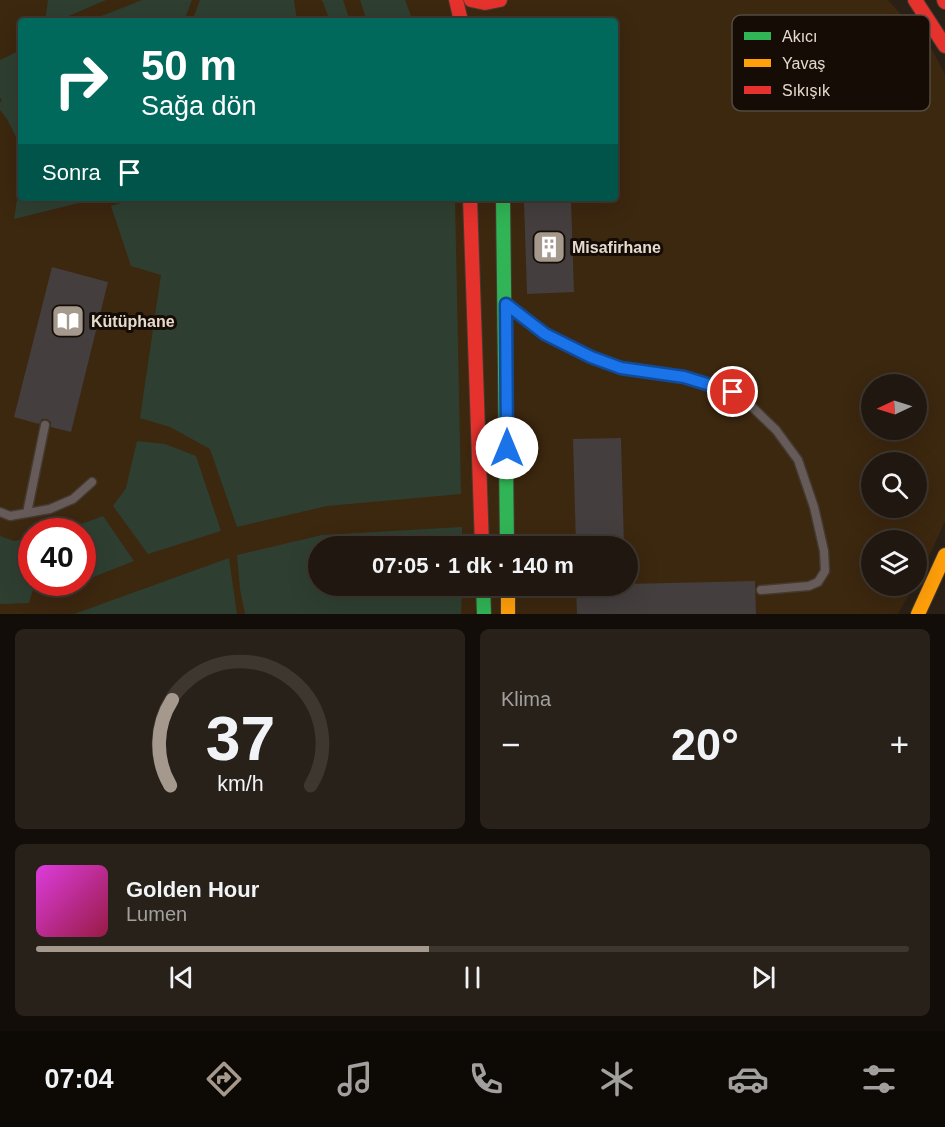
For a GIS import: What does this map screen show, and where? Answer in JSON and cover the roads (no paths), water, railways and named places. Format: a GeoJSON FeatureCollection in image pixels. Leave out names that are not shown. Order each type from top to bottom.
{"type":"FeatureCollection","features":[{"type":"Feature","properties":{"kind":"street"},"geometry":{"type":"LineString","coordinates":[[456,0],[460,18]]}},
{"type":"Feature","properties":{"kind":"street"},"geometry":{"type":"LineString","coordinates":[[471,0],[505,4]]}},
{"type":"Feature","properties":{"kind":"street"},"geometry":{"type":"LineString","coordinates":[[915,0],[925,15]]}},
{"type":"Feature","properties":{"kind":"street"},"geometry":{"type":"LineString","coordinates":[[930,23],[945,46]]}},
{"type":"Feature","properties":{"kind":"street"},"geometry":{"type":"LineString","coordinates":[[470,201],[482,536]]}},
{"type":"Feature","properties":{"kind":"street"},"geometry":{"type":"LineString","coordinates":[[503,201],[507,536]]}},
{"type":"Feature","properties":{"kind":"street"},"geometry":{"type":"LineString","coordinates":[[918,614],[945,555]]}},
{"type":"Feature","properties":{"kind":"street"},"geometry":{"type":"LineString","coordinates":[[483,596],[484,614]]}},
{"type":"Feature","properties":{"kind":"street"},"geometry":{"type":"LineString","coordinates":[[508,596],[508,614]]}},
{"type":"Feature","properties":{"kind":"lane"},"geometry":{"type":"LineString","coordinates":[[506,304],[545,334],[591,357],[621,368],[684,377],[733,392],[776,430],[798,460],[814,507],[824,551],[825,571],[818,582],[810,586],[761,590]]}},
{"type":"Feature","properties":{"kind":"lane"},"geometry":{"type":"LineString","coordinates":[[27,513],[45,425]]}},
{"type":"Feature","properties":{"kind":"lane"},"geometry":{"type":"LineString","coordinates":[[0,512],[10,516],[50,509],[73,499],[92,482]]}},
{"type":"Feature","properties":{"kind":"place","name":"Misafirhane"},"geometry":{"type":"Point","coordinates":[549,247]}},
{"type":"Feature","properties":{"kind":"place","name":"Kütüphane"},"geometry":{"type":"Point","coordinates":[68,321]}}]}
